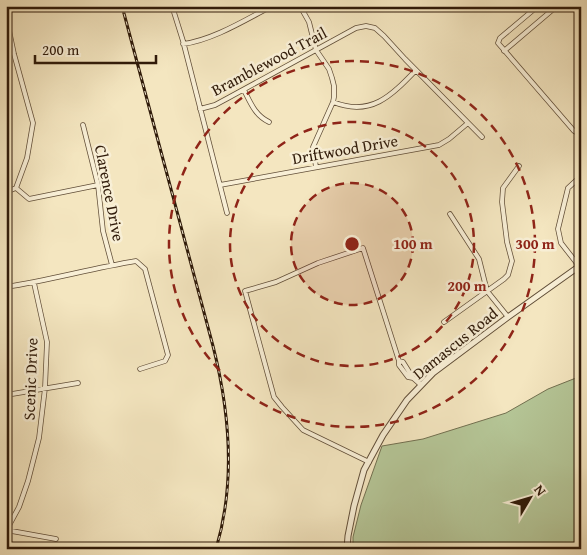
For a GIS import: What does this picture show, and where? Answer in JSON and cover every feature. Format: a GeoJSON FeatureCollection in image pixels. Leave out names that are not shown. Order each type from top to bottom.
{"type":"FeatureCollection","features":[{"type":"Feature","properties":{"kind":"street"},"geometry":{"type":"LineString","coordinates":[[172,6],[184,44],[227,213]]}},
{"type":"Feature","properties":{"kind":"street"},"geometry":{"type":"LineString","coordinates":[[184,44],[210,37],[272,6]]}},
{"type":"Feature","properties":{"kind":"street"},"geometry":{"type":"LineString","coordinates":[[300,6],[309,22],[316,50],[328,69],[334,86],[333,102],[312,147],[316,167]]}},
{"type":"Feature","properties":{"kind":"street"},"geometry":{"type":"LineString","coordinates":[[538,6],[500,38],[498,43],[574,131],[581,133]]}},
{"type":"Feature","properties":{"kind":"street"},"geometry":{"type":"LineString","coordinates":[[504,51],[556,6]]}},
{"type":"Feature","properties":{"kind":"street"},"geometry":{"type":"LineString","coordinates":[[6,16],[14,54],[33,123],[27,158],[16,188],[6,192]]}},
{"type":"Feature","properties":{"kind":"street","name":"Bramblewood Trail"},"geometry":{"type":"LineString","coordinates":[[200,109],[215,105],[356,28],[366,26],[375,28],[384,36],[482,137]]}},
{"type":"Feature","properties":{"kind":"street"},"geometry":{"type":"LineString","coordinates":[[333,102],[343,106],[362,107],[378,102],[391,95],[416,70]]}},
{"type":"Feature","properties":{"kind":"street"},"geometry":{"type":"LineString","coordinates":[[244,90],[256,112],[261,118],[269,122]]}},
{"type":"Feature","properties":{"kind":"street","name":"Driftwood Drive"},"geometry":{"type":"LineString","coordinates":[[220,185],[439,145],[468,123]]}},
{"type":"Feature","properties":{"kind":"street","name":"Clarence Drive"},"geometry":{"type":"LineString","coordinates":[[83,125],[98,185],[103,231],[112,265]]}},
{"type":"Feature","properties":{"kind":"street"},"geometry":{"type":"LineString","coordinates":[[444,322],[508,275],[512,261],[507,242],[502,202],[503,188],[519,166]]}},
{"type":"Feature","properties":{"kind":"street"},"geometry":{"type":"LineString","coordinates":[[580,265],[561,243],[558,229],[568,188],[581,176]]}},
{"type":"Feature","properties":{"kind":"street"},"geometry":{"type":"LineString","coordinates":[[16,188],[29,199],[98,185]]}},
{"type":"Feature","properties":{"kind":"street"},"geometry":{"type":"LineString","coordinates":[[450,214],[479,259],[487,291],[508,317]]}},
{"type":"Feature","properties":{"kind":"street"},"geometry":{"type":"LineString","coordinates":[[369,462],[303,430],[274,397],[245,291],[276,282],[318,263],[363,248],[399,361],[403,362],[413,378],[421,385]]}},
{"type":"Feature","properties":{"kind":"street"},"geometry":{"type":"LineString","coordinates":[[6,287],[34,283],[112,265],[136,261],[141,264],[146,269],[168,355],[165,361],[140,369]]}},
{"type":"Feature","properties":{"kind":"street","name":"Damascus Road"},"geometry":{"type":"LineString","coordinates":[[347,549],[354,506],[364,470],[383,435],[407,400],[433,373],[580,265]]}},
{"type":"Feature","properties":{"kind":"street","name":"Scenic Drive"},"geometry":{"type":"LineString","coordinates":[[6,530],[19,507],[28,481],[39,438],[45,388],[47,342],[34,283]]}},
{"type":"Feature","properties":{"kind":"street"},"geometry":{"type":"LineString","coordinates":[[6,395],[78,383]]}},
{"type":"Feature","properties":{"kind":"street"},"geometry":{"type":"LineString","coordinates":[[6,530],[56,539]]}},
{"type":"Feature","properties":{"kind":"green space"},"geometry":{"type":"Polygon","coordinates":[[[581,376],[581,549],[353,549],[353,537],[361,505],[382,446],[423,439],[506,413],[548,389],[581,376]]]}},
{"type":"Feature","properties":{"kind":"railway"},"geometry":{"type":"LineString","coordinates":[[122,6],[219,371],[227,422],[228,473],[222,524],[216,549]]}}]}
